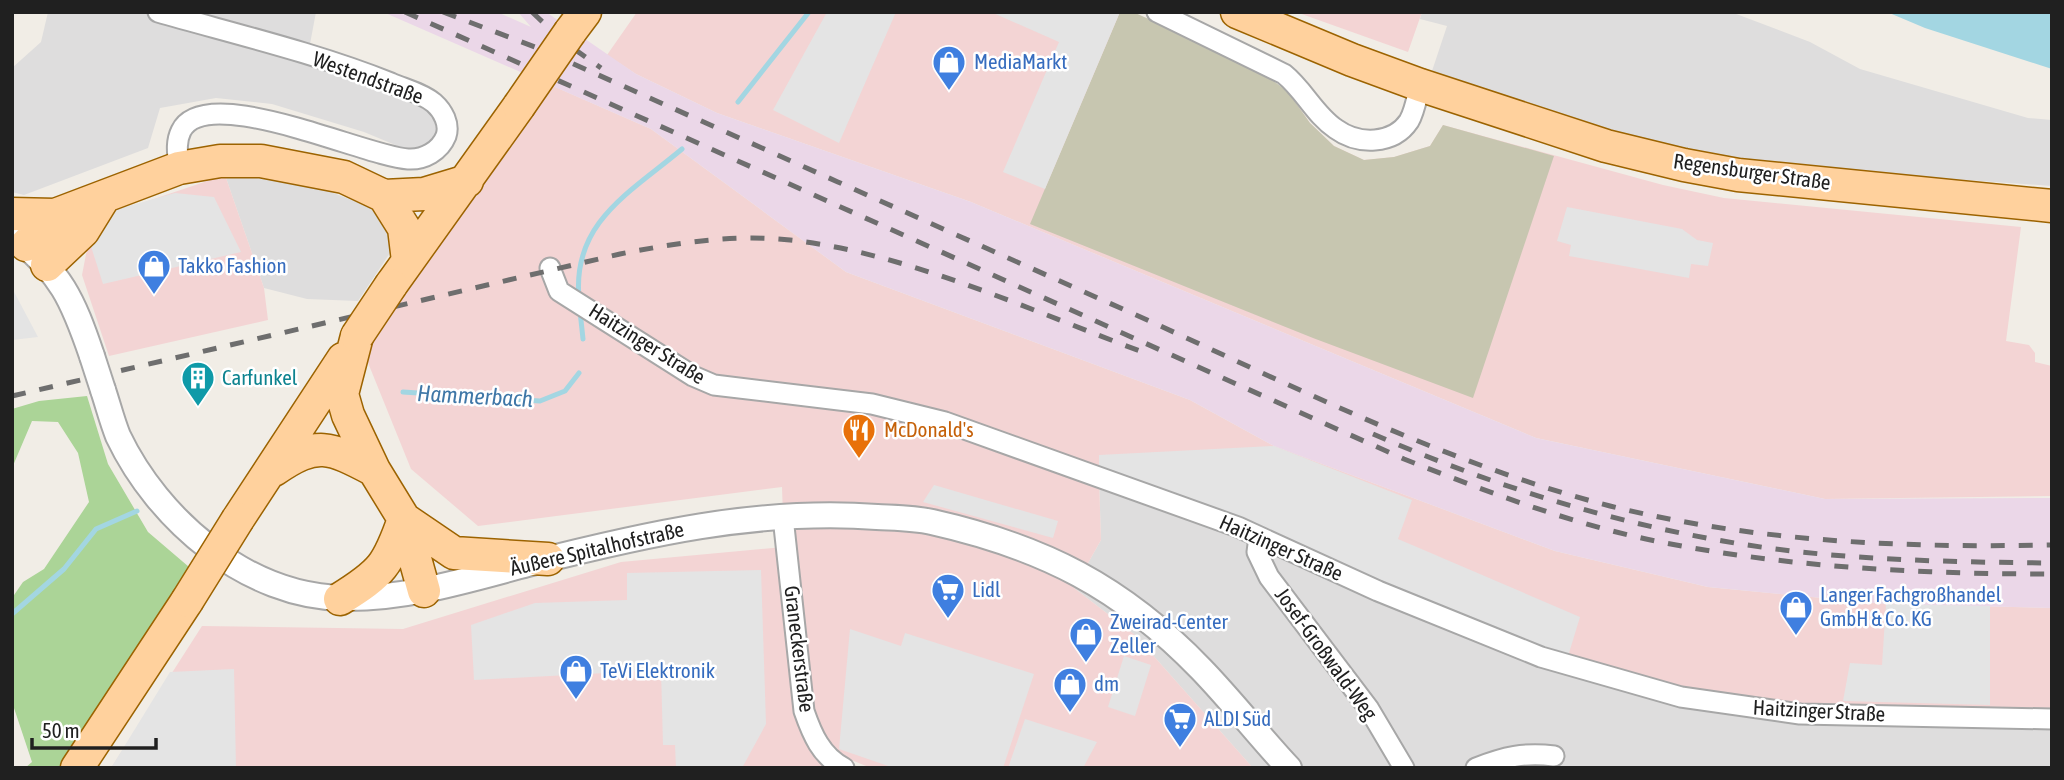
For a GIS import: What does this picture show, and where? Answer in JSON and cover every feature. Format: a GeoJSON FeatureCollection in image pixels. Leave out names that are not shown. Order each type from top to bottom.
{"type":"FeatureCollection","features":[{"type":"Feature","properties":{"kind":"main road","name":"Regensburger Straße"},"geometry":{"type":"LineString","coordinates":[[1237,12],[1420,85],[1606,146],[1684,165],[1738,175],[2052,206]]}},
{"type":"Feature","properties":{"kind":"main road"},"geometry":{"type":"LineString","coordinates":[[78,768],[399,273],[578,22]]}},
{"type":"Feature","properties":{"kind":"main road"},"geometry":{"type":"LineString","coordinates":[[12,214],[55,215],[179,168],[220,161],[261,161],[344,177],[384,196],[424,194],[467,181]]}},
{"type":"Feature","properties":{"kind":"main road"},"geometry":{"type":"LineString","coordinates":[[384,196],[404,228],[399,273]]}},
{"type":"Feature","properties":{"kind":"main road"},"geometry":{"type":"LineString","coordinates":[[28,248],[83,231],[104,197]]}},
{"type":"Feature","properties":{"kind":"main road"},"geometry":{"type":"LineString","coordinates":[[28,248],[55,215]]}},
{"type":"Feature","properties":{"kind":"main road"},"geometry":{"type":"LineString","coordinates":[[357,336],[342,394],[348,415],[374,470],[404,519],[424,591]]}},
{"type":"Feature","properties":{"kind":"main road"},"geometry":{"type":"LineString","coordinates":[[270,473],[298,453],[315,448],[338,451],[374,470]]}},
{"type":"Feature","properties":{"kind":"main road"},"geometry":{"type":"LineString","coordinates":[[340,598],[373,578],[391,557],[404,519]]}},
{"type":"Feature","properties":{"kind":"main road"},"geometry":{"type":"LineString","coordinates":[[404,519],[454,553],[548,559]]}},
{"type":"Feature","properties":{"kind":"street","name":"Westendstraße"},"geometry":{"type":"LineString","coordinates":[[158,12],[365,73],[424,97],[434,103],[446,121],[447,133],[441,146],[421,158],[409,159],[269,121],[214,115],[195,118],[181,129],[177,145],[179,168]]}},
{"type":"Feature","properties":{"kind":"street"},"geometry":{"type":"LineString","coordinates":[[1157,12],[1284,74],[1301,88],[1321,115],[1336,129],[1356,139],[1376,140],[1398,134],[1410,119],[1420,85]]}},
{"type":"Feature","properties":{"kind":"street","name":"Äußere Spitalhofstraße"},"geometry":{"type":"LineString","coordinates":[[28,248],[66,288],[124,444],[150,486],[189,532],[231,563],[267,581],[305,594],[378,598],[424,591],[548,559],[713,523],[827,513],[928,521],[992,538],[1066,565],[1102,586],[1174,643],[1289,768]]}},
{"type":"Feature","properties":{"kind":"street","name":"Haitzinger Straße"},"geometry":{"type":"LineString","coordinates":[[550,268],[559,291],[693,376],[714,385],[872,404],[946,422],[1259,537],[1378,592],[1541,657],[1681,696],[1800,713],[2052,719]]}},
{"type":"Feature","properties":{"kind":"street","name":"Graneckerstraße"},"geometry":{"type":"LineString","coordinates":[[783,517],[804,711],[813,738],[833,762],[844,768]]}},
{"type":"Feature","properties":{"kind":"street","name":"Josef-Großwald-Weg"},"geometry":{"type":"LineString","coordinates":[[1259,537],[1257,552],[1269,577],[1368,709],[1404,768]]}},
{"type":"Feature","properties":{"kind":"street"},"geometry":{"type":"LineString","coordinates":[[1476,768],[1502,758],[1529,753],[1554,756]]}},
{"type":"Feature","properties":{"kind":"shaded area"},"geometry":{"type":"Polygon","coordinates":[[[48,12],[316,12],[307,60],[416,102],[433,113],[438,128],[428,147],[405,149],[364,132],[272,104],[216,98],[160,108],[148,148],[24,195],[12,192],[12,68],[41,42],[48,12]]]}},
{"type":"Feature","properties":{"kind":"shaded area"},"geometry":{"type":"Polygon","coordinates":[[[383,12],[497,12],[531,27],[518,12],[546,12],[636,74],[717,113],[971,202],[1536,438],[1825,499],[2052,498],[2052,608],[1886,604],[1708,587],[1555,551],[1274,446],[1190,400],[846,272],[651,129],[383,12]]]}},
{"type":"Feature","properties":{"kind":"shaded area"},"geometry":{"type":"Polygon","coordinates":[[[637,12],[1133,12],[1288,92],[1310,123],[1334,146],[1364,160],[1394,157],[1430,146],[1443,125],[1663,185],[1724,198],[2021,227],[2006,341],[2029,345],[2035,353],[2035,362],[2052,366],[2052,496],[1825,499],[1536,438],[971,202],[717,113],[636,74],[607,55],[637,12]]]}},
{"type":"Feature","properties":{"kind":"shaded area"},"geometry":{"type":"Polygon","coordinates":[[[827,12],[896,12],[839,143],[773,110],[827,12]]]}},
{"type":"Feature","properties":{"kind":"shaded area"},"geometry":{"type":"Polygon","coordinates":[[[991,12],[1120,12],[1045,189],[1003,172],[1059,42],[991,12]]]}},
{"type":"Feature","properties":{"kind":"shaded area"},"geometry":{"type":"Polygon","coordinates":[[[1120,12],[1133,12],[1254,66],[1288,92],[1310,123],[1334,146],[1364,160],[1394,157],[1430,146],[1443,125],[1554,156],[1473,398],[1313,338],[1030,224],[1120,12]]]}},
{"type":"Feature","properties":{"kind":"shaded area"},"geometry":{"type":"Polygon","coordinates":[[[1296,12],[1422,12],[1408,52],[1296,12]]]}},
{"type":"Feature","properties":{"kind":"shaded area"},"geometry":{"type":"Polygon","coordinates":[[[1422,12],[1731,12],[1810,42],[1860,69],[2028,118],[2052,120],[2052,186],[1882,174],[1684,152],[1638,143],[1432,71],[1447,26],[1420,19],[1422,12]]]}},
{"type":"Feature","properties":{"kind":"shaded area"},"geometry":{"type":"Polygon","coordinates":[[[537,79],[651,129],[846,272],[1190,400],[1274,446],[1555,551],[1708,587],[1886,604],[2052,608],[2052,718],[1766,710],[1565,666],[1099,479],[1101,540],[1074,588],[1135,635],[1253,768],[871,768],[849,759],[817,768],[111,768],[202,626],[403,629],[621,562],[784,547],[782,487],[478,526],[411,469],[358,338],[537,79]]]}},
{"type":"Feature","properties":{"kind":"shaded area"},"geometry":{"type":"Polygon","coordinates":[[[225,175],[307,183],[370,207],[390,234],[390,253],[358,301],[307,299],[264,288],[225,175]]]}},
{"type":"Feature","properties":{"kind":"shaded area"},"geometry":{"type":"Polygon","coordinates":[[[225,175],[264,288],[268,320],[109,356],[82,275],[88,244],[145,202],[225,175]]]}},
{"type":"Feature","properties":{"kind":"shaded area"},"geometry":{"type":"Polygon","coordinates":[[[175,193],[214,197],[241,252],[103,284],[88,237],[118,209],[175,193]]]}},
{"type":"Feature","properties":{"kind":"shaded area"},"geometry":{"type":"Polygon","coordinates":[[[1567,207],[1682,229],[1697,240],[1713,243],[1708,266],[1691,264],[1689,278],[1569,256],[1571,245],[1557,241],[1567,207]]]}},
{"type":"Feature","properties":{"kind":"shaded area"},"geometry":{"type":"Polygon","coordinates":[[[12,288],[38,337],[12,340],[12,288]]]}},
{"type":"Feature","properties":{"kind":"shaded area"},"geometry":{"type":"Polygon","coordinates":[[[1274,446],[1412,500],[1398,539],[1580,617],[1565,666],[1099,478],[1099,455],[1274,446]]]}},
{"type":"Feature","properties":{"kind":"shaded area"},"geometry":{"type":"Polygon","coordinates":[[[1099,478],[2052,718],[2052,768],[1253,768],[1135,635],[1074,588],[1101,540],[1099,478]]]}},
{"type":"Feature","properties":{"kind":"shaded area"},"geometry":{"type":"Polygon","coordinates":[[[934,485],[1058,521],[1053,538],[923,502],[934,485]]]}},
{"type":"Feature","properties":{"kind":"shaded area"},"geometry":{"type":"Polygon","coordinates":[[[761,570],[766,724],[742,768],[676,768],[675,745],[663,745],[661,670],[474,680],[471,625],[535,603],[627,600],[627,573],[761,570]]]}},
{"type":"Feature","properties":{"kind":"shaded area"},"geometry":{"type":"Polygon","coordinates":[[[1886,604],[1990,606],[1990,705],[1843,701],[1850,663],[1882,665],[1886,604]]]}},
{"type":"Feature","properties":{"kind":"shaded area"},"geometry":{"type":"Polygon","coordinates":[[[850,629],[901,646],[905,633],[1034,674],[1003,768],[894,768],[839,749],[850,629]]]}},
{"type":"Feature","properties":{"kind":"shaded area"},"geometry":{"type":"Polygon","coordinates":[[[1124,656],[1151,665],[1135,716],[1108,707],[1124,656]]]}},
{"type":"Feature","properties":{"kind":"shaded area"},"geometry":{"type":"Polygon","coordinates":[[[234,669],[236,768],[111,768],[170,672],[234,669]]]}},
{"type":"Feature","properties":{"kind":"shaded area"},"geometry":{"type":"Polygon","coordinates":[[[1025,719],[1097,742],[1083,768],[1008,768],[1025,719]]]}},
{"type":"Feature","properties":{"kind":"green space"},"geometry":{"type":"Polygon","coordinates":[[[87,396],[108,464],[148,532],[189,567],[64,768],[25,768],[32,762],[12,702],[12,598],[23,582],[44,569],[89,502],[78,453],[58,422],[32,421],[12,468],[12,409],[39,401],[87,396]]]}},
{"type":"Feature","properties":{"kind":"water"},"geometry":{"type":"Polygon","coordinates":[[[1887,12],[2052,12],[2052,69],[1925,28],[1887,12]]]}},
{"type":"Feature","properties":{"kind":"waterway","name":"Hammerbach"},"geometry":{"type":"LineString","coordinates":[[738,102],[809,12]]}},
{"type":"Feature","properties":{"kind":"waterway","name":"Hammerbach"},"geometry":{"type":"LineString","coordinates":[[579,298],[579,272],[585,249],[595,229],[625,195],[682,149]]}},
{"type":"Feature","properties":{"kind":"waterway","name":"Hammerbach"},"geometry":{"type":"LineString","coordinates":[[580,311],[583,339]]}},
{"type":"Feature","properties":{"kind":"waterway","name":"Hammerbach"},"geometry":{"type":"LineString","coordinates":[[403,392],[540,401],[565,391],[579,373]]}},
{"type":"Feature","properties":{"kind":"waterway","name":"Hammerbach"},"geometry":{"type":"LineString","coordinates":[[12,614],[64,569],[96,529],[137,511]]}},
{"type":"Feature","properties":{"kind":"railway"},"geometry":{"type":"LineString","coordinates":[[405,12],[1404,459],[1524,504],[1615,532],[1696,549],[1746,556],[1848,567],[2052,574]]}},
{"type":"Feature","properties":{"kind":"railway"},"geometry":{"type":"LineString","coordinates":[[443,12],[540,49],[1374,423],[1490,469],[1550,489],[1665,518],[1774,535],[1940,545],[2052,545]]}},
{"type":"Feature","properties":{"kind":"railway"},"geometry":{"type":"LineString","coordinates":[[532,12],[563,41],[601,68]]}},
{"type":"Feature","properties":{"kind":"railway"},"geometry":{"type":"LineString","coordinates":[[12,396],[620,254],[683,243],[747,238],[790,240],[878,257],[1012,301],[1140,351]]}},
{"type":"Feature","properties":{"kind":"railway"},"geometry":{"type":"LineString","coordinates":[[1373,434],[1458,468],[1545,498],[1633,522],[1723,541],[1845,556],[1928,561],[2052,563]]}},
{"type":"Feature","properties":{"kind":"place","name":"MediaMarkt"},"geometry":{"type":"Point","coordinates":[949,92]}},
{"type":"Feature","properties":{"kind":"place","name":"Takko Fashion"},"geometry":{"type":"Point","coordinates":[154,296]}},
{"type":"Feature","properties":{"kind":"place","name":"Carfunkel"},"geometry":{"type":"Point","coordinates":[198,408]}},
{"type":"Feature","properties":{"kind":"place","name":"McDonald's"},"geometry":{"type":"Point","coordinates":[859,460]}},
{"type":"Feature","properties":{"kind":"place","name":"Lidl"},"geometry":{"type":"Point","coordinates":[948,620]}},
{"type":"Feature","properties":{"kind":"place","name":"Langer Fachgroßhandel GmbH & Co. KG"},"geometry":{"type":"Point","coordinates":[1796,637]}},
{"type":"Feature","properties":{"kind":"place","name":"Zweirad-Center Zeller"},"geometry":{"type":"Point","coordinates":[1086,664]}},
{"type":"Feature","properties":{"kind":"place","name":"TeVi Elektronik"},"geometry":{"type":"Point","coordinates":[576,701]}},
{"type":"Feature","properties":{"kind":"place","name":"dm"},"geometry":{"type":"Point","coordinates":[1070,714]}},
{"type":"Feature","properties":{"kind":"place","name":"ALDI Süd"},"geometry":{"type":"Point","coordinates":[1180,749]}}]}
